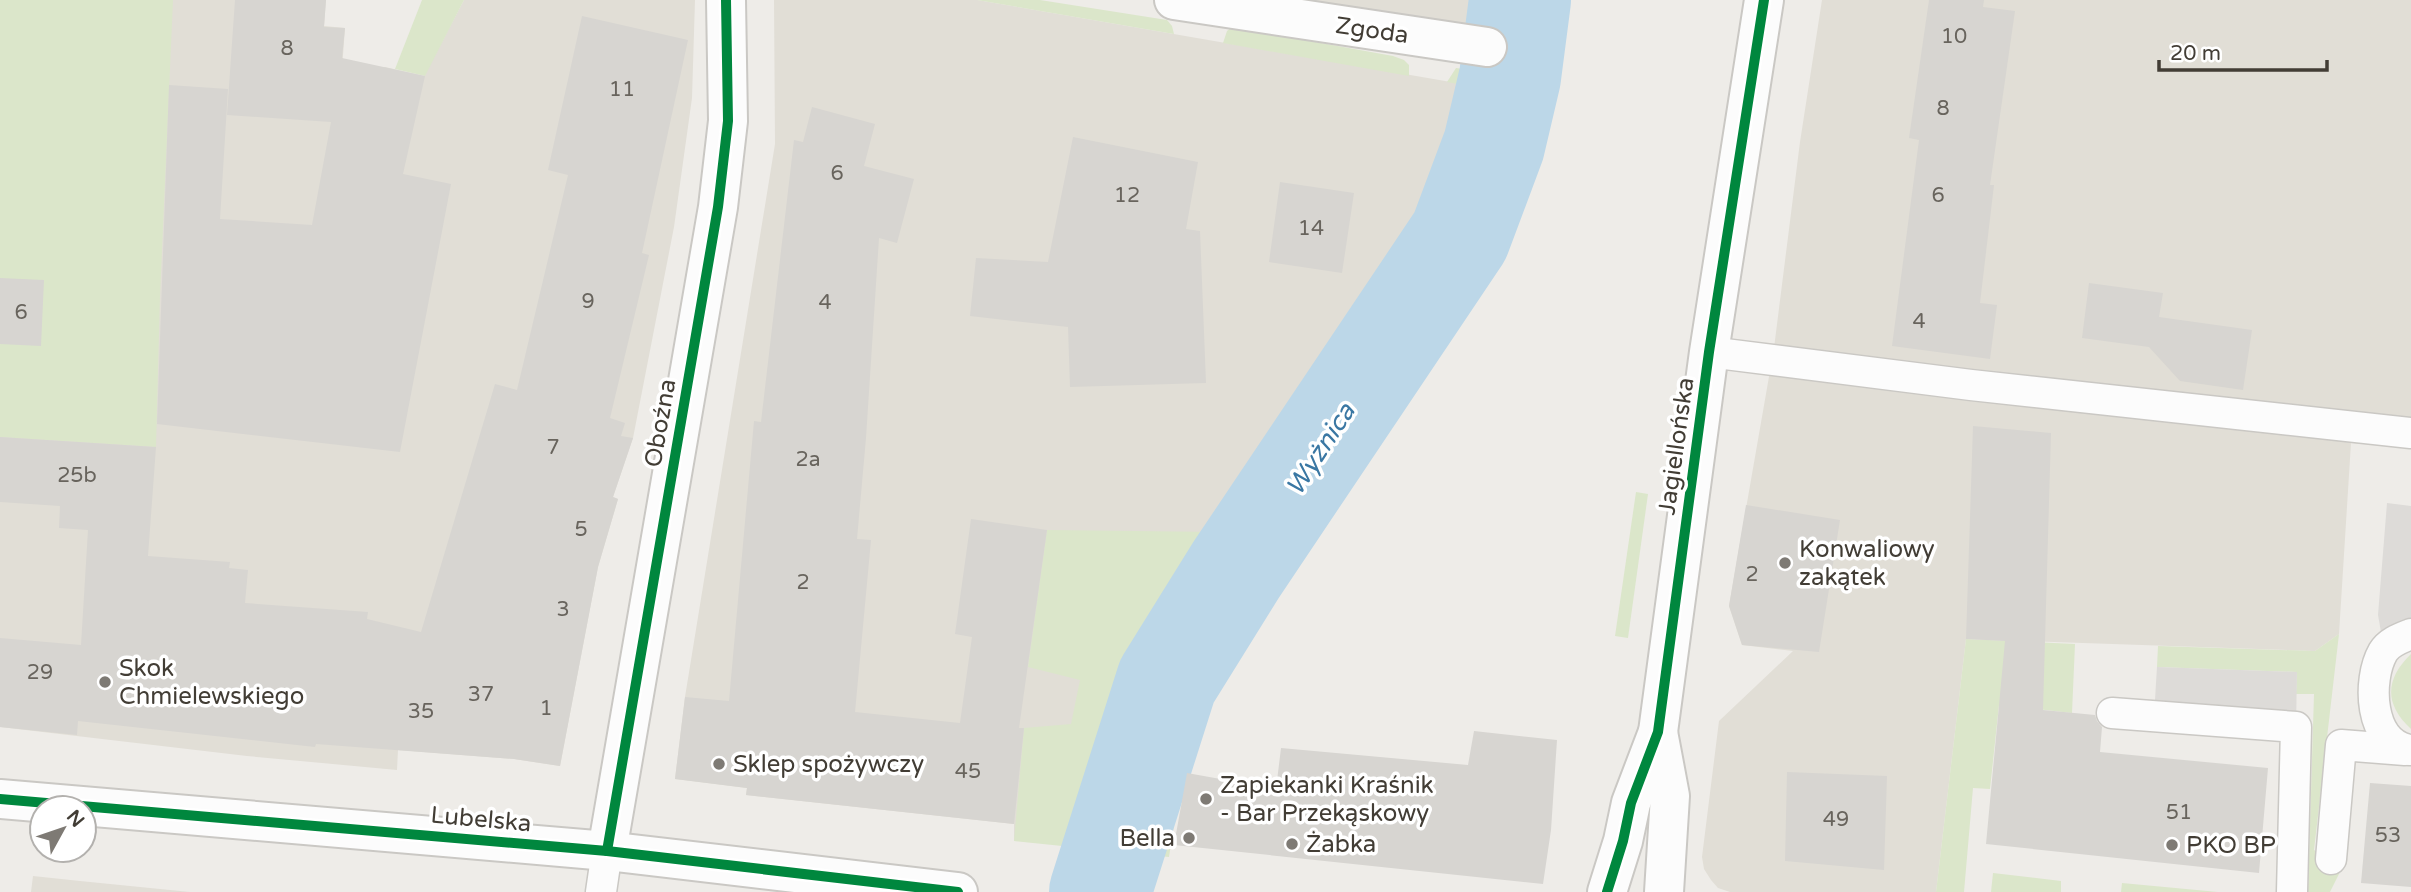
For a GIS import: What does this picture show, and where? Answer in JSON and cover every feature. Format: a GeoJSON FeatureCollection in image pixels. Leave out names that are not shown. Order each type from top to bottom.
{"type":"FeatureCollection","features":[{"type":"Feature","properties":{"kind":"street","name":"Oboźna"},"geometry":{"type":"LineString","coordinates":[[607,851],[718,207],[728,121],[726,0]]}},
{"type":"Feature","properties":{"kind":"street","name":"Zgoda"},"geometry":{"type":"LineString","coordinates":[[1174,0],[1487,47]]}},
{"type":"Feature","properties":{"kind":"street","name":"Jagiellońska"},"geometry":{"type":"LineString","coordinates":[[1607,892],[1623,841],[1631,803],[1658,732],[1709,352],[1764,0]]}},
{"type":"Feature","properties":{"kind":"street","name":"Jagiellońska"},"geometry":{"type":"LineString","coordinates":[[1658,732],[1670,796],[1664,892]]}},
{"type":"Feature","properties":{"kind":"street","name":"Lubelska"},"geometry":{"type":"LineString","coordinates":[[0,799],[607,851],[814,883],[958,892]]}},
{"type":"Feature","properties":{"kind":"lane"},"geometry":{"type":"LineString","coordinates":[[1709,352],[1985,387],[2411,433]]}},
{"type":"Feature","properties":{"kind":"lane"},"geometry":{"type":"LineString","coordinates":[[2408,750],[2387,737],[2378,721],[2374,701],[2377,667],[2385,649],[2411,634]]}},
{"type":"Feature","properties":{"kind":"lane"},"geometry":{"type":"LineString","coordinates":[[2112,713],[2296,727],[2292,892]]}},
{"type":"Feature","properties":{"kind":"lane"},"geometry":{"type":"LineString","coordinates":[[2330,859],[2341,745],[2408,750]]}},
{"type":"Feature","properties":{"kind":"lane"},"geometry":{"type":"LineString","coordinates":[[601,892],[607,851]]}},
{"type":"Feature","properties":{"kind":"shaded area"},"geometry":{"type":"Polygon","coordinates":[[[0,0],[326,0],[324,26],[345,28],[342,69],[385,67],[424,76],[464,0],[695,0],[692,98],[674,227],[633,438],[613,497],[618,499],[598,567],[560,766],[514,759],[398,750],[397,770],[247,756],[0,727],[0,0]]]}},
{"type":"Feature","properties":{"kind":"shaded area"},"geometry":{"type":"Polygon","coordinates":[[[774,0],[977,0],[1474,86],[1436,190],[1415,233],[1367,301],[1220,532],[1014,841],[1014,824],[746,795],[747,788],[675,779],[685,697],[775,144],[774,0]]]}},
{"type":"Feature","properties":{"kind":"shaded area"},"geometry":{"type":"Polygon","coordinates":[[[1281,0],[1490,0],[1486,33],[1281,0]]]}},
{"type":"Feature","properties":{"kind":"shaded area"},"geometry":{"type":"Polygon","coordinates":[[[1822,0],[2411,0],[2411,448],[2351,443],[2339,634],[2315,651],[1966,639],[1936,892],[1730,892],[1718,888],[1711,880],[1704,869],[1702,857],[1719,721],[1793,651],[1742,645],[1729,606],[1774,348],[1800,142],[1822,0]]]}},
{"type":"Feature","properties":{"kind":"shaded area"},"geometry":{"type":"Polygon","coordinates":[[[2387,503],[2411,506],[2411,634],[2384,649],[2378,615],[2387,503]]]}},
{"type":"Feature","properties":{"kind":"shaded area"},"geometry":{"type":"Polygon","coordinates":[[[2157,667],[2297,672],[2296,727],[2154,716],[2157,667]]]}},
{"type":"Feature","properties":{"kind":"shaded area"},"geometry":{"type":"Polygon","coordinates":[[[33,876],[80,881],[190,892],[31,892],[33,876]]]}},
{"type":"Feature","properties":{"kind":"green space"},"geometry":{"type":"Polygon","coordinates":[[[0,0],[173,0],[156,447],[0,437],[0,0]]]}},
{"type":"Feature","properties":{"kind":"green space"},"geometry":{"type":"Polygon","coordinates":[[[422,0],[464,0],[425,76],[395,69],[422,0]]]}},
{"type":"Feature","properties":{"kind":"green space"},"geometry":{"type":"Polygon","coordinates":[[[977,0],[1040,0],[1167,20],[1174,34],[977,0]]]}},
{"type":"Feature","properties":{"kind":"green space"},"geometry":{"type":"Polygon","coordinates":[[[1490,0],[1552,0],[1545,42],[1486,33],[1490,0]]]}},
{"type":"Feature","properties":{"kind":"green space"},"geometry":{"type":"Polygon","coordinates":[[[1232,27],[1393,56],[1409,65],[1409,76],[1223,43],[1227,31],[1232,27]]]}},
{"type":"Feature","properties":{"kind":"green space"},"geometry":{"type":"Polygon","coordinates":[[[1482,58],[1540,66],[1525,161],[1510,213],[1198,713],[1183,766],[1169,857],[1014,841],[1024,728],[1071,724],[1080,680],[1028,667],[1047,530],[1220,532],[1367,301],[1415,233],[1436,190],[1474,87],[1447,82],[1456,68],[1478,71],[1482,58]]]}},
{"type":"Feature","properties":{"kind":"green space"},"geometry":{"type":"Polygon","coordinates":[[[1636,492],[1648,494],[1628,638],[1615,636],[1636,492]]]}},
{"type":"Feature","properties":{"kind":"green space"},"geometry":{"type":"Polygon","coordinates":[[[2339,634],[2314,850],[2343,866],[2330,892],[2308,892],[2314,694],[2296,694],[2297,672],[2157,667],[2158,646],[2315,651],[2339,634]]]}},
{"type":"Feature","properties":{"kind":"green space"},"geometry":{"type":"Polygon","coordinates":[[[1966,639],[2075,644],[2072,713],[1999,705],[1990,789],[1973,788],[1964,892],[1936,892],[1966,639]]]}},
{"type":"Feature","properties":{"kind":"green space"},"geometry":{"type":"Polygon","coordinates":[[[2411,654],[2411,729],[2396,710],[2391,692],[2396,673],[2411,654]]]}},
{"type":"Feature","properties":{"kind":"green space"},"geometry":{"type":"Polygon","coordinates":[[[1993,873],[2061,881],[2061,892],[1991,892],[1993,873]]]}},
{"type":"Feature","properties":{"kind":"green space"},"geometry":{"type":"Polygon","coordinates":[[[2122,883],[2218,892],[2121,892],[2122,883]]]}},
{"type":"Feature","properties":{"kind":"building"},"geometry":{"type":"Polygon","coordinates":[[[235,0],[326,0],[324,27],[345,28],[342,58],[425,76],[403,174],[451,184],[400,452],[157,424],[169,85],[228,89],[220,219],[312,225],[331,122],[227,115],[235,0]]]}},
{"type":"Feature","properties":{"kind":"building"},"geometry":{"type":"Polygon","coordinates":[[[1929,0],[1984,0],[1983,7],[2015,11],[1990,185],[1994,185],[1980,303],[1997,305],[1990,359],[1892,346],[1919,140],[1909,138],[1929,0]]]}},
{"type":"Feature","properties":{"kind":"building"},"geometry":{"type":"Polygon","coordinates":[[[582,16],[688,40],[642,253],[649,255],[610,418],[625,423],[621,436],[633,438],[613,497],[618,499],[598,567],[560,766],[514,759],[316,744],[315,747],[78,721],[77,735],[0,727],[0,638],[81,645],[88,530],[59,528],[60,506],[0,502],[0,437],[156,447],[148,556],[230,562],[229,568],[248,570],[245,603],[368,612],[367,619],[421,632],[495,384],[517,390],[568,175],[548,170],[582,16]]]}},
{"type":"Feature","properties":{"kind":"building"},"geometry":{"type":"Polygon","coordinates":[[[812,107],[875,124],[864,166],[914,179],[897,243],[879,238],[857,539],[871,540],[855,712],[960,723],[972,637],[955,634],[971,519],[1047,530],[1019,728],[1024,728],[1014,824],[746,795],[747,788],[675,779],[685,697],[729,701],[754,421],[761,422],[794,140],[803,142],[812,107]]]}},
{"type":"Feature","properties":{"kind":"building"},"geometry":{"type":"Polygon","coordinates":[[[1073,137],[1198,162],[1186,229],[1200,231],[1206,383],[1070,387],[1068,327],[970,316],[976,258],[1048,262],[1073,137]]]}},
{"type":"Feature","properties":{"kind":"building"},"geometry":{"type":"Polygon","coordinates":[[[1280,182],[1354,193],[1342,273],[1269,262],[1280,182]]]}},
{"type":"Feature","properties":{"kind":"building"},"geometry":{"type":"Polygon","coordinates":[[[0,278],[44,280],[41,346],[0,344],[0,278]]]}},
{"type":"Feature","properties":{"kind":"building"},"geometry":{"type":"Polygon","coordinates":[[[2089,283],[2163,293],[2159,317],[2252,330],[2243,390],[2180,381],[2149,347],[2082,338],[2089,283]]]}},
{"type":"Feature","properties":{"kind":"building"},"geometry":{"type":"Polygon","coordinates":[[[1973,426],[2051,433],[2043,710],[2095,715],[2102,727],[2100,752],[2268,768],[2259,873],[1986,844],[2005,641],[1966,639],[1973,426]]]}},
{"type":"Feature","properties":{"kind":"building","name":"Konwaliowy zakątek"},"geometry":{"type":"Polygon","coordinates":[[[1746,505],[1840,520],[1819,652],[1742,645],[1729,606],[1746,505]]]}},
{"type":"Feature","properties":{"kind":"building"},"geometry":{"type":"Polygon","coordinates":[[[1474,731],[1557,740],[1551,830],[1543,884],[1174,845],[1187,773],[1276,789],[1281,748],[1468,765],[1474,731]]]}},
{"type":"Feature","properties":{"kind":"building"},"geometry":{"type":"Polygon","coordinates":[[[1787,772],[1887,776],[1884,870],[1785,861],[1787,772]]]}},
{"type":"Feature","properties":{"kind":"building"},"geometry":{"type":"Polygon","coordinates":[[[2370,783],[2411,786],[2411,887],[2361,883],[2370,783]]]}},
{"type":"Feature","properties":{"kind":"waterway","name":"Wyżnica"},"geometry":{"type":"LineString","coordinates":[[1100,892],[1167,681],[1236,570],[1460,236],[1494,145],[1510,77],[1520,0]]}},
{"type":"Feature","properties":{"kind":"cycle path"},"geometry":{"type":"LineString","coordinates":[[607,851],[718,207],[728,121],[726,0]]}},
{"type":"Feature","properties":{"kind":"cycle path"},"geometry":{"type":"LineString","coordinates":[[1607,892],[1623,841],[1631,803],[1658,732],[1709,352],[1764,0]]}},
{"type":"Feature","properties":{"kind":"cycle path"},"geometry":{"type":"LineString","coordinates":[[0,799],[607,851],[958,892]]}},
{"type":"Feature","properties":{"kind":"place","name":"Konwaliowy zakątek"},"geometry":{"type":"Point","coordinates":[1785,563]}},
{"type":"Feature","properties":{"kind":"place","name":"Skok Chmielewskiego"},"geometry":{"type":"Point","coordinates":[105,682]}},
{"type":"Feature","properties":{"kind":"place","name":"Sklep spożywczy"},"geometry":{"type":"Point","coordinates":[719,764]}},
{"type":"Feature","properties":{"kind":"place","name":"Zapiekanki Kraśnik - Bar Przekąskowy"},"geometry":{"type":"Point","coordinates":[1206,799]}},
{"type":"Feature","properties":{"kind":"place","name":"Bella"},"geometry":{"type":"Point","coordinates":[1189,838]}},
{"type":"Feature","properties":{"kind":"place","name":"Żabka"},"geometry":{"type":"Point","coordinates":[1292,844]}},
{"type":"Feature","properties":{"kind":"place","name":"PKO BP"},"geometry":{"type":"Point","coordinates":[2172,845]}}]}
